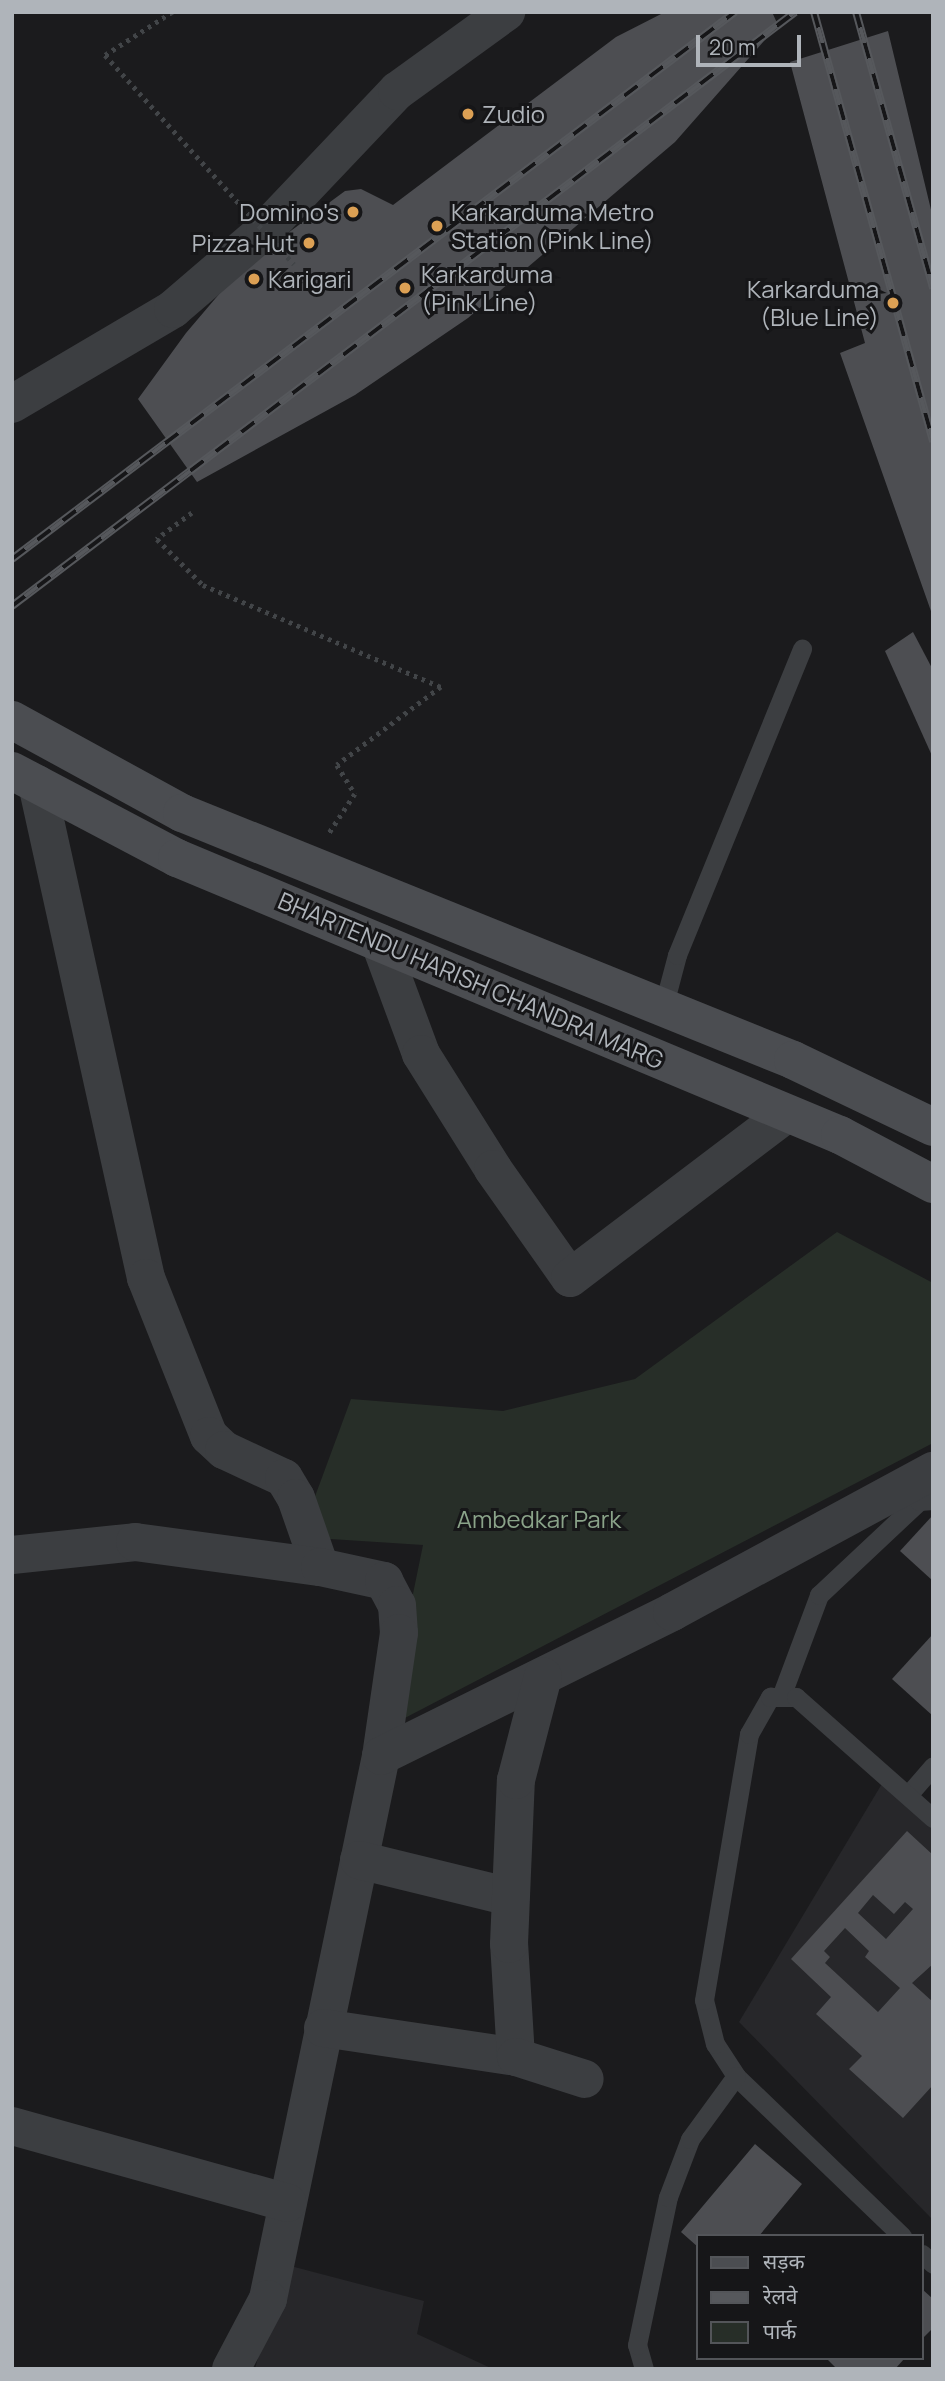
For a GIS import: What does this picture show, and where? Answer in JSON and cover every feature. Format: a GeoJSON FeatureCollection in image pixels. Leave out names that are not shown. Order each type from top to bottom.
{"type":"FeatureCollection","features":[{"type":"Feature","properties":{"kind":"main road","name":"BHARTENDU HARISH CHANDRA MARG"},"geometry":{"type":"LineString","coordinates":[[12,720],[182,813],[793,1060],[933,1127]]}},
{"type":"Feature","properties":{"kind":"main road","name":"BHARTENDU HARISH CHANDRA MARG"},"geometry":{"type":"LineString","coordinates":[[25,778],[177,858],[840,1135],[933,1184]]}},
{"type":"Feature","properties":{"kind":"street"},"geometry":{"type":"LineString","coordinates":[[12,404],[173,309],[265,230],[397,92],[506,12]]}},
{"type":"Feature","properties":{"kind":"street"},"geometry":{"type":"LineString","coordinates":[[25,778],[146,1278],[209,1436],[224,1450],[284,1478],[296,1498],[320,1567]]}},
{"type":"Feature","properties":{"kind":"street"},"geometry":{"type":"LineString","coordinates":[[380,943],[421,1054],[493,1169],[570,1278],[786,1114]]}},
{"type":"Feature","properties":{"kind":"street"},"geometry":{"type":"LineString","coordinates":[[381,1756],[672,1612],[933,1471]]}},
{"type":"Feature","properties":{"kind":"street"},"geometry":{"type":"LineString","coordinates":[[12,1555],[135,1542],[320,1567],[384,1581],[397,1605],[399,1633],[381,1756],[268,2300],[231,2369]]}},
{"type":"Feature","properties":{"kind":"street"},"geometry":{"type":"LineString","coordinates":[[516,2057],[511,1897],[516,1780],[543,1676]]}},
{"type":"Feature","properties":{"kind":"street"},"geometry":{"type":"LineString","coordinates":[[359,1860],[511,1897]]}},
{"type":"Feature","properties":{"kind":"street"},"geometry":{"type":"LineString","coordinates":[[323,2028],[516,2057],[585,2078]]}},
{"type":"Feature","properties":{"kind":"street"},"geometry":{"type":"LineString","coordinates":[[12,2126],[287,2203]]}},
{"type":"Feature","properties":{"kind":"lane"},"geometry":{"type":"LineString","coordinates":[[663,1008],[677,955],[802,648]]}},
{"type":"Feature","properties":{"kind":"lane"},"geometry":{"type":"LineString","coordinates":[[782,1695],[819,1595],[919,1501],[933,1500]]}},
{"type":"Feature","properties":{"kind":"lane"},"geometry":{"type":"LineString","coordinates":[[900,2234],[736,2076],[715,2044],[704,2000],[749,1734],[770,1697],[796,1697],[933,1818]]}},
{"type":"Feature","properties":{"kind":"lane"},"geometry":{"type":"LineString","coordinates":[[908,1795],[933,1766]]}},
{"type":"Feature","properties":{"kind":"lane"},"geometry":{"type":"LineString","coordinates":[[645,2369],[637,2346],[668,2197],[690,2140],[736,2076]]}},
{"type":"Feature","properties":{"kind":"path"},"geometry":{"type":"LineString","coordinates":[[172,12],[105,55],[294,264]]}},
{"type":"Feature","properties":{"kind":"path"},"geometry":{"type":"LineString","coordinates":[[192,513],[157,539],[203,585],[441,687],[337,765],[355,794],[308,864]]}},
{"type":"Feature","properties":{"kind":"shaded area"},"geometry":{"type":"Polygon","coordinates":[[[883,1782],[933,1829],[933,2220],[739,2022],[883,1782]]]}},
{"type":"Feature","properties":{"kind":"shaded area"},"geometry":{"type":"Polygon","coordinates":[[[283,2264],[424,2301],[417,2334],[493,2369],[255,2369],[283,2264]]]}},
{"type":"Feature","properties":{"kind":"green space","name":"Ambedkar Park"},"geometry":{"type":"Polygon","coordinates":[[[837,1232],[933,1283],[933,1443],[401,1720],[389,1711],[423,1545],[300,1537],[351,1399],[503,1411],[635,1379],[837,1232]]]}},
{"type":"Feature","properties":{"kind":"building","name":"Karkarduma Metro Station (Pink Line)"},"geometry":{"type":"Polygon","coordinates":[[[665,12],[772,12],[778,25],[675,142],[468,318],[355,395],[197,482],[138,399],[186,333],[243,266],[345,191],[361,189],[393,205],[616,37],[665,12]]]}},
{"type":"Feature","properties":{"kind":"building","name":"Karkarduma (Blue Line)"},"geometry":{"type":"Polygon","coordinates":[[[888,31],[933,218],[932,614],[840,353],[865,343],[790,62],[888,31]]]}},
{"type":"Feature","properties":{"kind":"building"},"geometry":{"type":"Polygon","coordinates":[[[913,632],[933,670],[933,758],[885,651],[913,632]]]}},
{"type":"Feature","properties":{"kind":"building"},"geometry":{"type":"Polygon","coordinates":[[[933,1515],[933,1581],[900,1551],[933,1515]]]}},
{"type":"Feature","properties":{"kind":"building"},"geometry":{"type":"Polygon","coordinates":[[[933,1634],[933,1716],[892,1679],[933,1634]]]}},
{"type":"Feature","properties":{"kind":"building"},"geometry":{"type":"Polygon","coordinates":[[[907,1831],[933,1855],[933,1964],[912,1983],[933,2002],[933,2085],[903,2118],[849,2069],[862,2056],[816,2014],[831,1997],[791,1959],[907,1831]],[[873,1895],[858,1913],[886,1939],[913,1909],[905,1902],[894,1914],[873,1895]],[[845,1928],[824,1951],[830,1957],[825,1963],[878,2012],[900,1988],[865,1957],[869,1951],[845,1928]]]}},
{"type":"Feature","properties":{"kind":"building"},"geometry":{"type":"Polygon","coordinates":[[[755,2144],[802,2184],[761,2234],[696,2234],[696,2245],[681,2232],[755,2144]]]}},
{"type":"Feature","properties":{"kind":"building"},"geometry":{"type":"Polygon","coordinates":[[[924,2291],[933,2299],[933,2328],[924,2337],[924,2291]]]}},
{"type":"Feature","properties":{"kind":"building"},"geometry":{"type":"Polygon","coordinates":[[[828,2360],[903,2360],[895,2369],[837,2369],[828,2360]]]}},
{"type":"Feature","properties":{"kind":"railway"},"geometry":{"type":"LineString","coordinates":[[12,559],[735,12]]}},
{"type":"Feature","properties":{"kind":"railway"},"geometry":{"type":"LineString","coordinates":[[12,606],[795,12]]}},
{"type":"Feature","properties":{"kind":"railway"},"geometry":{"type":"LineString","coordinates":[[814,12],[933,442]]}},
{"type":"Feature","properties":{"kind":"railway"},"geometry":{"type":"LineString","coordinates":[[856,12],[933,288]]}},
{"type":"Feature","properties":{"kind":"place","name":"Zudio"},"geometry":{"type":"Point","coordinates":[468,114]}},
{"type":"Feature","properties":{"kind":"place","name":"Domino's"},"geometry":{"type":"Point","coordinates":[353,212]}},
{"type":"Feature","properties":{"kind":"place","name":"Karkarduma Metro Station (Pink Line)"},"geometry":{"type":"Point","coordinates":[437,226]}},
{"type":"Feature","properties":{"kind":"place","name":"Pizza Hut"},"geometry":{"type":"Point","coordinates":[309,243]}},
{"type":"Feature","properties":{"kind":"place","name":"Karigari"},"geometry":{"type":"Point","coordinates":[254,279]}},
{"type":"Feature","properties":{"kind":"place","name":"Karkarduma (Pink Line)"},"geometry":{"type":"Point","coordinates":[405,288]}},
{"type":"Feature","properties":{"kind":"place","name":"Karkarduma (Blue Line)"},"geometry":{"type":"Point","coordinates":[893,303]}}]}
